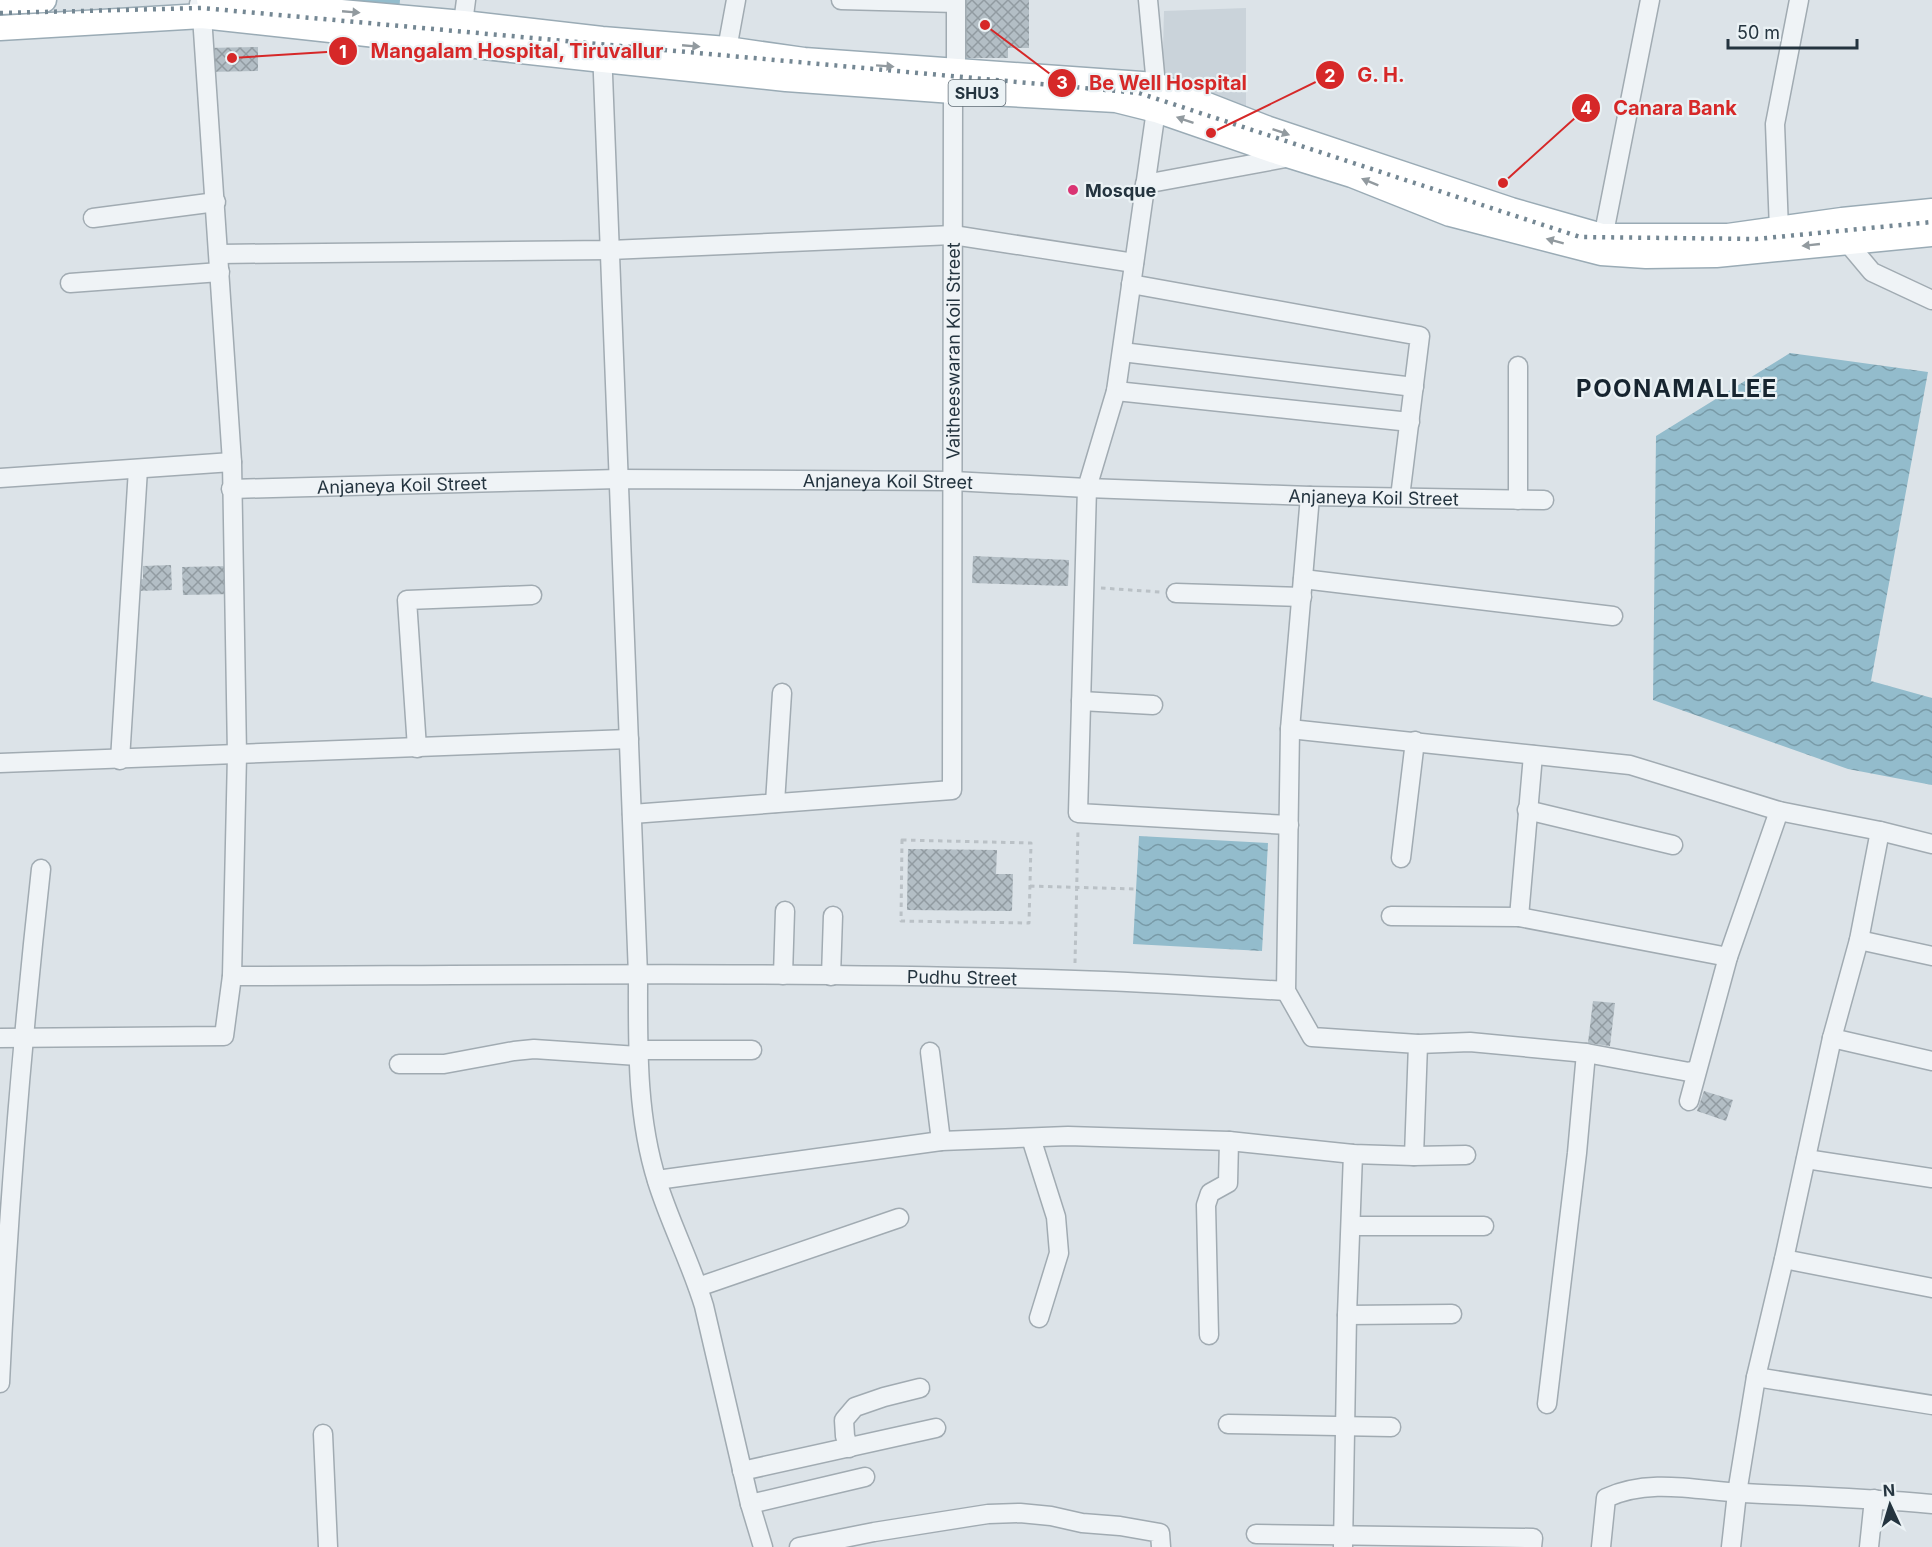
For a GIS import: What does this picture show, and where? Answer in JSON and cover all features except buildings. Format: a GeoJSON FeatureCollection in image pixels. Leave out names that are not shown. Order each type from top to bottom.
{"type":"FeatureCollection","features":[{"type":"Feature","properties":{"kind":"main road"},"geometry":{"type":"LineString","coordinates":[[0,2],[44,0]]}},
{"type":"Feature","properties":{"kind":"main road","name":"SHU3"},"geometry":{"type":"LineString","coordinates":[[203,5],[454,43],[602,50],[727,49],[955,81],[1116,100],[1156,110],[1352,175],[1450,214],[1646,256],[1716,255],[1844,231],[1932,211]]}},
{"type":"Feature","properties":{"kind":"main road","name":"SHU3"},"geometry":{"type":"LineString","coordinates":[[0,28],[203,5],[464,11],[602,50],[786,79],[1156,85],[1288,135],[1511,210],[1601,245],[1779,230],[1932,234]]}},
{"type":"Feature","properties":{"kind":"street"},"geometry":{"type":"LineString","coordinates":[[727,49],[736,0]]}},
{"type":"Feature","properties":{"kind":"street"},"geometry":{"type":"LineString","coordinates":[[841,0],[956,1]]}},
{"type":"Feature","properties":{"kind":"street"},"geometry":{"type":"LineString","coordinates":[[1148,0],[1156,85],[1156,110],[1116,391],[1087,488],[1078,813],[1289,825]]}},
{"type":"Feature","properties":{"kind":"street"},"geometry":{"type":"LineString","coordinates":[[1601,245],[1650,0]]}},
{"type":"Feature","properties":{"kind":"street"},"geometry":{"type":"LineString","coordinates":[[1779,230],[1775,124],[1799,0]]}},
{"type":"Feature","properties":{"kind":"street","name":"Vaitheeswaran Koil Street"},"geometry":{"type":"LineString","coordinates":[[775,803],[952,790],[953,235],[956,1]]}},
{"type":"Feature","properties":{"kind":"street"},"geometry":{"type":"LineString","coordinates":[[0,1038],[224,1036],[232,976],[237,755],[232,462],[203,5]]}},
{"type":"Feature","properties":{"kind":"street"},"geometry":{"type":"LineString","coordinates":[[602,50],[638,975],[638,1053],[644,1126],[657,1180],[698,1287],[750,1504],[763,1547]]}},
{"type":"Feature","properties":{"kind":"street"},"geometry":{"type":"LineString","coordinates":[[1145,184],[1293,157]]}},
{"type":"Feature","properties":{"kind":"street"},"geometry":{"type":"LineString","coordinates":[[93,218],[216,202]]}},
{"type":"Feature","properties":{"kind":"street"},"geometry":{"type":"LineString","coordinates":[[1844,231],[1872,272],[1932,300]]}},
{"type":"Feature","properties":{"kind":"street"},"geometry":{"type":"LineString","coordinates":[[70,284],[220,263],[610,250],[953,235],[1134,263]]}},
{"type":"Feature","properties":{"kind":"street"},"geometry":{"type":"LineString","coordinates":[[1131,284],[1420,336],[1400,497]]}},
{"type":"Feature","properties":{"kind":"street"},"geometry":{"type":"LineString","coordinates":[[1122,352],[1414,387]]}},
{"type":"Feature","properties":{"kind":"street"},"geometry":{"type":"LineString","coordinates":[[1518,366],[1518,500]]}},
{"type":"Feature","properties":{"kind":"street"},"geometry":{"type":"LineString","coordinates":[[1116,391],[1410,422]]}},
{"type":"Feature","properties":{"kind":"street"},"geometry":{"type":"LineString","coordinates":[[0,478],[232,462]]}},
{"type":"Feature","properties":{"kind":"street"},"geometry":{"type":"LineString","coordinates":[[120,759],[138,469]]}},
{"type":"Feature","properties":{"kind":"street","name":"Anjaneya Koil Street"},"geometry":{"type":"LineString","coordinates":[[231,489],[619,479],[952,481],[1310,496],[1544,500]]}},
{"type":"Feature","properties":{"kind":"street"},"geometry":{"type":"LineString","coordinates":[[1310,496],[1290,729],[1286,991],[1312,1037],[1418,1044],[1470,1042],[1586,1053],[1689,1072],[1696,1070]]}},
{"type":"Feature","properties":{"kind":"street"},"geometry":{"type":"LineString","coordinates":[[1303,579],[1613,616]]}},
{"type":"Feature","properties":{"kind":"street"},"geometry":{"type":"LineString","coordinates":[[1176,593],[1302,597]]}},
{"type":"Feature","properties":{"kind":"street"},"geometry":{"type":"LineString","coordinates":[[417,748],[407,600],[532,595]]}},
{"type":"Feature","properties":{"kind":"street"},"geometry":{"type":"LineString","coordinates":[[632,814],[775,803],[782,693]]}},
{"type":"Feature","properties":{"kind":"street"},"geometry":{"type":"LineString","coordinates":[[1081,701],[1153,705]]}},
{"type":"Feature","properties":{"kind":"street"},"geometry":{"type":"LineString","coordinates":[[1290,729],[1630,765],[1779,811],[1932,844]]}},
{"type":"Feature","properties":{"kind":"street"},"geometry":{"type":"LineString","coordinates":[[0,763],[629,739]]}},
{"type":"Feature","properties":{"kind":"street"},"geometry":{"type":"LineString","coordinates":[[1401,858],[1414,741]]}},
{"type":"Feature","properties":{"kind":"street"},"geometry":{"type":"LineString","coordinates":[[1519,917],[1533,755]]}},
{"type":"Feature","properties":{"kind":"street"},"geometry":{"type":"LineString","coordinates":[[1527,810],[1673,845]]}},
{"type":"Feature","properties":{"kind":"street"},"geometry":{"type":"LineString","coordinates":[[1689,1101],[1728,957],[1779,811]]}},
{"type":"Feature","properties":{"kind":"street"},"geometry":{"type":"LineString","coordinates":[[1731,1547],[1737,1492],[1756,1377],[1832,1038],[1859,940],[1880,831]]}},
{"type":"Feature","properties":{"kind":"street"},"geometry":{"type":"LineString","coordinates":[[0,1383],[5,1272],[23,1039],[41,869]]}},
{"type":"Feature","properties":{"kind":"street"},"geometry":{"type":"LineString","coordinates":[[783,975],[785,911]]}},
{"type":"Feature","properties":{"kind":"street"},"geometry":{"type":"LineString","coordinates":[[831,976],[833,916]]}},
{"type":"Feature","properties":{"kind":"street"},"geometry":{"type":"LineString","coordinates":[[1390,916],[1519,917],[1728,957]]}},
{"type":"Feature","properties":{"kind":"street"},"geometry":{"type":"LineString","coordinates":[[1859,940],[1932,956]]}},
{"type":"Feature","properties":{"kind":"street","name":"Pudhu Street"},"geometry":{"type":"LineString","coordinates":[[232,976],[783,975],[1076,980],[1286,991]]}},
{"type":"Feature","properties":{"kind":"street"},"geometry":{"type":"LineString","coordinates":[[1832,1038],[1932,1062]]}},
{"type":"Feature","properties":{"kind":"street"},"geometry":{"type":"LineString","coordinates":[[1413,1156],[1418,1044]]}},
{"type":"Feature","properties":{"kind":"street"},"geometry":{"type":"LineString","coordinates":[[399,1064],[444,1065],[534,1049],[638,1053],[752,1050]]}},
{"type":"Feature","properties":{"kind":"street"},"geometry":{"type":"LineString","coordinates":[[930,1052],[941,1141]]}},
{"type":"Feature","properties":{"kind":"street"},"geometry":{"type":"LineString","coordinates":[[1547,1404],[1577,1153],[1586,1053]]}},
{"type":"Feature","properties":{"kind":"street"},"geometry":{"type":"LineString","coordinates":[[657,1180],[941,1141],[1068,1136],[1229,1141],[1353,1154],[1466,1155]]}},
{"type":"Feature","properties":{"kind":"street"},"geometry":{"type":"LineString","coordinates":[[1031,1138],[1056,1217],[1059,1253],[1039,1318]]}},
{"type":"Feature","properties":{"kind":"street"},"geometry":{"type":"LineString","coordinates":[[1209,1335],[1206,1205],[1210,1193],[1228,1183],[1229,1141]]}},
{"type":"Feature","properties":{"kind":"street"},"geometry":{"type":"LineString","coordinates":[[1343,1542],[1344,1426],[1353,1154]]}},
{"type":"Feature","properties":{"kind":"street"},"geometry":{"type":"LineString","coordinates":[[1806,1159],[1932,1178]]}},
{"type":"Feature","properties":{"kind":"street"},"geometry":{"type":"LineString","coordinates":[[698,1287],[899,1218]]}},
{"type":"Feature","properties":{"kind":"street"},"geometry":{"type":"LineString","coordinates":[[1351,1226],[1484,1226]]}},
{"type":"Feature","properties":{"kind":"street"},"geometry":{"type":"LineString","coordinates":[[1784,1260],[1932,1288]]}},
{"type":"Feature","properties":{"kind":"street"},"geometry":{"type":"LineString","coordinates":[[1347,1316],[1452,1314]]}},
{"type":"Feature","properties":{"kind":"street"},"geometry":{"type":"LineString","coordinates":[[1756,1377],[1932,1405]]}},
{"type":"Feature","properties":{"kind":"street"},"geometry":{"type":"LineString","coordinates":[[849,1449],[844,1420],[855,1407],[920,1388]]}},
{"type":"Feature","properties":{"kind":"street"},"geometry":{"type":"LineString","coordinates":[[1228,1424],[1391,1427]]}},
{"type":"Feature","properties":{"kind":"street"},"geometry":{"type":"LineString","coordinates":[[742,1471],[936,1428]]}},
{"type":"Feature","properties":{"kind":"street"},"geometry":{"type":"LineString","coordinates":[[323,1434],[328,1547]]}},
{"type":"Feature","properties":{"kind":"street"},"geometry":{"type":"LineString","coordinates":[[750,1504],[865,1477]]}},
{"type":"Feature","properties":{"kind":"street"},"geometry":{"type":"LineString","coordinates":[[1601,1547],[1606,1498],[1617,1493],[1670,1485],[1737,1492],[1932,1504]]}},
{"type":"Feature","properties":{"kind":"street"},"geometry":{"type":"LineString","coordinates":[[1869,1547],[1874,1499]]}},
{"type":"Feature","properties":{"kind":"street"},"geometry":{"type":"LineString","coordinates":[[799,1547],[945,1520],[988,1514],[1020,1513],[1161,1533],[1161,1547]]}},
{"type":"Feature","properties":{"kind":"street"},"geometry":{"type":"LineString","coordinates":[[1256,1534],[1343,1542],[1460,1542],[1533,1538],[1532,1547]]}},
{"type":"Feature","properties":{"kind":"path"},"geometry":{"type":"LineString","coordinates":[[1084,587],[1176,593]]}},
{"type":"Feature","properties":{"kind":"path"},"geometry":{"type":"LineString","coordinates":[[1075,947],[1078,813]]}},
{"type":"Feature","properties":{"kind":"path"},"geometry":{"type":"LineString","coordinates":[[902,840],[1031,843],[1030,886],[1029,923],[901,921],[902,840]]}},
{"type":"Feature","properties":{"kind":"path"},"geometry":{"type":"LineString","coordinates":[[1030,886],[1135,889]]}},
{"type":"Feature","properties":{"kind":"shaded area"},"geometry":{"type":"Polygon","coordinates":[[[1246,8],[1246,122],[1162,88],[1164,11],[1246,8]]]}},
{"type":"Feature","properties":{"kind":"water"},"geometry":{"type":"Polygon","coordinates":[[[299,0],[400,0],[399,12],[299,0]]]}},
{"type":"Feature","properties":{"kind":"water"},"geometry":{"type":"Polygon","coordinates":[[[1790,353],[1928,372],[1871,681],[1932,698],[1932,785],[1848,769],[1653,700],[1656,436],[1790,353]]]}},
{"type":"Feature","properties":{"kind":"water"},"geometry":{"type":"Polygon","coordinates":[[[1139,836],[1268,843],[1262,951],[1133,944],[1139,836]]]}},
{"type":"Feature","properties":{"kind":"railway"},"geometry":{"type":"LineString","coordinates":[[0,13],[202,8],[1139,93],[1580,237],[1756,239],[1932,222]]}},
{"type":"Feature","properties":{"kind":"place","name":"Be Well Hospital"},"geometry":{"type":"Point","coordinates":[985,25]}},
{"type":"Feature","properties":{"kind":"place","name":"Mangalam Hospital, Tiruvallur"},"geometry":{"type":"Point","coordinates":[232,58]}},
{"type":"Feature","properties":{"kind":"place","name":"G. H."},"geometry":{"type":"Point","coordinates":[1211,133]}},
{"type":"Feature","properties":{"kind":"place","name":"Canara Bank"},"geometry":{"type":"Point","coordinates":[1503,183]}},
{"type":"Feature","properties":{"kind":"place","name":"Mosque"},"geometry":{"type":"Point","coordinates":[1073,190]}},
{"type":"Feature","properties":{"kind":"district","name":"POONAMALLEE"},"geometry":{"type":"Point","coordinates":[1677,388]}}]}
